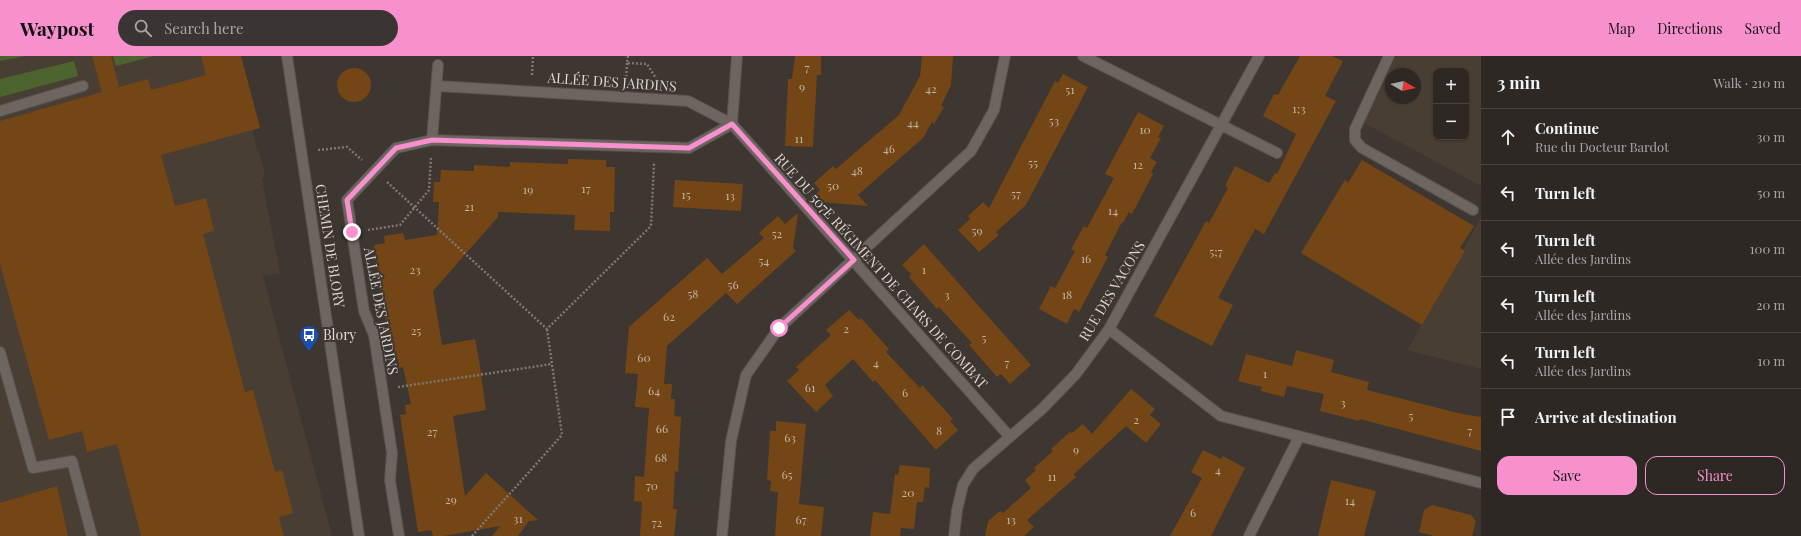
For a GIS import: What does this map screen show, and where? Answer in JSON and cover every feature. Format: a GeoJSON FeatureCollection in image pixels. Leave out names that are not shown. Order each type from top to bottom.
{"type":"FeatureCollection","features":[{"type":"Feature","properties":{"kind":"street","name":"CHEMIN DE BLORY"},"geometry":{"type":"LineString","coordinates":[[287,56],[359,536]]}},
{"type":"Feature","properties":{"kind":"street"},"geometry":{"type":"LineString","coordinates":[[732,124],[737,56]]}},
{"type":"Feature","properties":{"kind":"street"},"geometry":{"type":"LineString","coordinates":[[722,536],[731,441],[746,375],[779,328],[971,151],[994,110],[1005,56]]}},
{"type":"Feature","properties":{"kind":"street"},"geometry":{"type":"LineString","coordinates":[[1083,56],[1277,153]]}},
{"type":"Feature","properties":{"kind":"street","name":"RUE DES VACONS"},"geometry":{"type":"LineString","coordinates":[[954,536],[957,510],[964,485],[974,469],[1009,436],[1042,409],[1076,374],[1109,329],[1259,56]]}},
{"type":"Feature","properties":{"kind":"street"},"geometry":{"type":"LineString","coordinates":[[1389,56],[1355,129],[1355,140],[1362,148],[1473,210]]}},
{"type":"Feature","properties":{"kind":"street"},"geometry":{"type":"LineString","coordinates":[[432,140],[438,65]]}},
{"type":"Feature","properties":{"kind":"street"},"geometry":{"type":"LineString","coordinates":[[0,111],[83,86]]}},
{"type":"Feature","properties":{"kind":"street","name":"ALLÉE DES JARDINS"},"geometry":{"type":"LineString","coordinates":[[437,86],[688,101],[732,124]]}},
{"type":"Feature","properties":{"kind":"street","name":"ALLÉE DES JARDINS"},"geometry":{"type":"LineString","coordinates":[[399,536],[390,480],[392,453],[374,335],[364,311],[347,200],[396,148],[432,140],[689,148],[732,124]]}},
{"type":"Feature","properties":{"kind":"street","name":"RUE DU 507E RÉGIMENT DE CHARS DE COMBAT"},"geometry":{"type":"LineString","coordinates":[[732,124],[1009,436]]}},
{"type":"Feature","properties":{"kind":"street"},"geometry":{"type":"LineString","coordinates":[[1109,329],[1221,416],[1481,483]]}},
{"type":"Feature","properties":{"kind":"street"},"geometry":{"type":"LineString","coordinates":[[0,352],[33,468],[72,461],[92,536]]}},
{"type":"Feature","properties":{"kind":"street"},"geometry":{"type":"LineString","coordinates":[[1249,536],[1299,437]]}},
{"type":"Feature","properties":{"kind":"path"},"geometry":{"type":"LineString","coordinates":[[626,77],[628,56]]}},
{"type":"Feature","properties":{"kind":"path"},"geometry":{"type":"LineString","coordinates":[[627,63],[647,64],[659,83],[658,99]]}},
{"type":"Feature","properties":{"kind":"path"},"geometry":{"type":"LineString","coordinates":[[352,232],[400,225],[415,208],[429,190],[432,140]]}},
{"type":"Feature","properties":{"kind":"path"},"geometry":{"type":"LineString","coordinates":[[302,152],[347,147],[547,329],[562,436],[472,536]]}},
{"type":"Feature","properties":{"kind":"path"},"geometry":{"type":"LineString","coordinates":[[547,329],[651,226],[655,147]]}},
{"type":"Feature","properties":{"kind":"path"},"geometry":{"type":"LineString","coordinates":[[382,389],[552,364]]}},
{"type":"Feature","properties":{"kind":"shaded area"},"geometry":{"type":"Polygon","coordinates":[[[0,56],[241,56],[260,128],[253,130],[257,151],[259,151],[265,176],[262,179],[280,273],[263,276],[332,536],[0,536],[0,56]]]}},
{"type":"Feature","properties":{"kind":"shaded area"},"geometry":{"type":"Polygon","coordinates":[[[1396,56],[1481,56],[1481,186],[1364,123],[1385,79],[1385,104],[1421,104],[1421,68],[1390,68],[1396,56]]]}},
{"type":"Feature","properties":{"kind":"shaded area"},"geometry":{"type":"Polygon","coordinates":[[[1481,217],[1481,369],[1407,350],[1465,251],[1463,250],[1481,217]]]}},
{"type":"Feature","properties":{"kind":"green space"},"geometry":{"type":"Polygon","coordinates":[[[0,56],[26,56],[0,61],[0,56]]]}},
{"type":"Feature","properties":{"kind":"green space"},"geometry":{"type":"Polygon","coordinates":[[[113,56],[154,56],[116,66],[113,56]]]}},
{"type":"Feature","properties":{"kind":"green space"},"geometry":{"type":"Polygon","coordinates":[[[74,61],[78,76],[0,97],[0,79],[74,61]]]}},
{"type":"Feature","properties":{"kind":"building"},"geometry":{"type":"Polygon","coordinates":[[[92,56],[111,56],[119,87],[148,79],[151,90],[206,75],[201,56],[241,56],[260,128],[161,155],[175,206],[206,198],[214,231],[203,234],[245,392],[253,390],[275,472],[282,470],[293,513],[279,517],[284,536],[141,536],[117,444],[87,452],[82,431],[49,440],[0,264],[0,121],[102,92],[92,56]]]}},
{"type":"Feature","properties":{"kind":"building"},"geometry":{"type":"Polygon","coordinates":[[[795,56],[821,56],[821,75],[817,75],[813,147],[785,146],[788,79],[792,79],[795,56]]]}},
{"type":"Feature","properties":{"kind":"building"},"geometry":{"type":"Polygon","coordinates":[[[922,56],[953,56],[951,85],[941,106],[944,107],[934,124],[932,122],[923,138],[858,195],[868,206],[809,201],[820,190],[814,183],[833,166],[836,169],[899,115],[920,76],[922,56]]]}},
{"type":"Feature","properties":{"kind":"building"},"geometry":{"type":"Polygon","coordinates":[[[1300,56],[1332,56],[1343,61],[1325,96],[1336,101],[1264,234],[1255,229],[1218,298],[1233,305],[1212,346],[1154,316],[1206,221],[1209,223],[1228,188],[1225,186],[1235,166],[1269,183],[1275,173],[1277,174],[1296,134],[1263,116],[1274,94],[1278,95],[1300,56]]]}},
{"type":"Feature","properties":{"kind":"building"},"geometry":{"type":"Polygon","coordinates":[[[354,68],[366,73],[371,85],[366,97],[354,102],[342,97],[337,85],[342,73],[354,68]]]}},
{"type":"Feature","properties":{"kind":"building"},"geometry":{"type":"Polygon","coordinates":[[[1063,74],[1088,87],[1026,205],[996,232],[999,235],[979,252],[958,230],[970,219],[968,216],[983,202],[989,208],[1055,81],[1058,83],[1063,74]]]}},
{"type":"Feature","properties":{"kind":"building"},"geometry":{"type":"Polygon","coordinates":[[[1138,112],[1164,126],[1158,137],[1161,138],[1150,158],[1157,162],[1151,172],[1153,174],[1132,214],[1129,212],[1123,223],[1122,222],[1105,255],[1108,257],[1079,312],[1074,309],[1067,324],[1039,309],[1051,286],[1055,288],[1075,251],[1071,249],[1084,226],[1087,228],[1114,178],[1105,174],[1138,112]]]}},
{"type":"Feature","properties":{"kind":"building"},"geometry":{"type":"Polygon","coordinates":[[[568,159],[606,160],[606,167],[615,167],[614,212],[610,212],[610,231],[574,230],[575,215],[498,212],[498,217],[433,291],[442,345],[475,339],[479,360],[486,410],[453,416],[465,496],[486,473],[538,520],[529,521],[518,536],[492,536],[500,526],[444,536],[433,536],[431,530],[418,532],[400,415],[406,414],[405,405],[411,404],[403,367],[399,368],[398,359],[391,360],[374,245],[385,243],[384,236],[403,233],[405,240],[437,235],[439,202],[433,202],[434,182],[440,182],[441,170],[474,171],[474,165],[510,167],[510,162],[568,164],[568,159]]]}},
{"type":"Feature","properties":{"kind":"building"},"geometry":{"type":"Polygon","coordinates":[[[1362,160],[1474,226],[1460,248],[1465,251],[1422,325],[1301,253],[1345,180],[1348,183],[1362,160]]]}},
{"type":"Feature","properties":{"kind":"building"},"geometry":{"type":"Polygon","coordinates":[[[675,180],[743,184],[741,211],[673,207],[675,180]]]}},
{"type":"Feature","properties":{"kind":"building"},"geometry":{"type":"Polygon","coordinates":[[[798,213],[793,248],[796,251],[737,304],[726,293],[667,346],[664,384],[672,384],[671,399],[675,399],[674,416],[681,417],[678,472],[675,471],[673,509],[677,509],[674,536],[640,536],[642,502],[634,501],[635,476],[644,477],[649,408],[635,407],[638,374],[625,373],[629,327],[707,258],[722,274],[764,238],[759,233],[778,216],[785,224],[798,213]]]}},
{"type":"Feature","properties":{"kind":"building"},"geometry":{"type":"Polygon","coordinates":[[[924,244],[1031,365],[1010,384],[1001,374],[997,377],[969,345],[972,343],[939,307],[937,309],[909,277],[911,274],[902,265],[924,244]]]}},
{"type":"Feature","properties":{"kind":"building"},"geometry":{"type":"Polygon","coordinates":[[[849,310],[859,320],[861,318],[889,349],[886,352],[920,388],[922,385],[953,419],[950,421],[958,430],[936,450],[875,380],[873,382],[853,359],[825,385],[833,396],[816,412],[787,381],[799,370],[796,367],[831,335],[826,330],[849,310]]]}},
{"type":"Feature","properties":{"kind":"building"},"geometry":{"type":"Polygon","coordinates":[[[1296,350],[1334,360],[1331,372],[1369,382],[1367,390],[1462,414],[1481,417],[1481,451],[1360,419],[1359,421],[1320,411],[1324,394],[1287,386],[1284,397],[1261,391],[1262,387],[1238,381],[1246,354],[1292,366],[1296,350]]]}},
{"type":"Feature","properties":{"kind":"building"},"geometry":{"type":"Polygon","coordinates":[[[1131,389],[1155,409],[1150,415],[1161,424],[1146,443],[1126,426],[1074,474],[1076,477],[1027,520],[1034,527],[1024,536],[985,536],[988,521],[1000,511],[1003,513],[1031,488],[1025,480],[1036,470],[1034,468],[1053,451],[1051,449],[1070,432],[1072,433],[1083,424],[1092,434],[1131,389]]]}},
{"type":"Feature","properties":{"kind":"building"},"geometry":{"type":"Polygon","coordinates":[[[776,421],[806,424],[799,504],[824,507],[821,536],[775,536],[778,492],[770,491],[771,481],[767,480],[770,431],[776,431],[776,421]]]}},
{"type":"Feature","properties":{"kind":"building"},"geometry":{"type":"Polygon","coordinates":[[[1203,450],[1221,459],[1223,456],[1245,468],[1211,536],[1170,536],[1202,478],[1191,472],[1203,450]]]}},
{"type":"Feature","properties":{"kind":"building"},"geometry":{"type":"Polygon","coordinates":[[[900,465],[930,468],[929,488],[925,487],[923,502],[917,502],[914,529],[901,528],[900,536],[870,536],[873,512],[890,514],[895,474],[898,475],[900,465]]]}},
{"type":"Feature","properties":{"kind":"building"},"geometry":{"type":"Polygon","coordinates":[[[1331,480],[1376,491],[1364,536],[1318,536],[1331,480]]]}},
{"type":"Feature","properties":{"kind":"building"},"geometry":{"type":"Polygon","coordinates":[[[57,486],[68,536],[0,536],[0,503],[57,486]]]}},
{"type":"Feature","properties":{"kind":"building"},"geometry":{"type":"Polygon","coordinates":[[[1432,505],[1471,515],[1476,521],[1472,536],[1434,536],[1419,532],[1424,510],[1432,505]]]}},
{"type":"Feature","properties":{"kind":"place","name":"Blory"},"geometry":{"type":"Point","coordinates":[309,352]}},
{"type":"Feature","properties":{"kind":"route"},"geometry":{"type":"LineString","coordinates":[[352,232],[347,200],[396,148],[432,140],[689,148],[732,124],[854,260],[779,328]]}}]}
